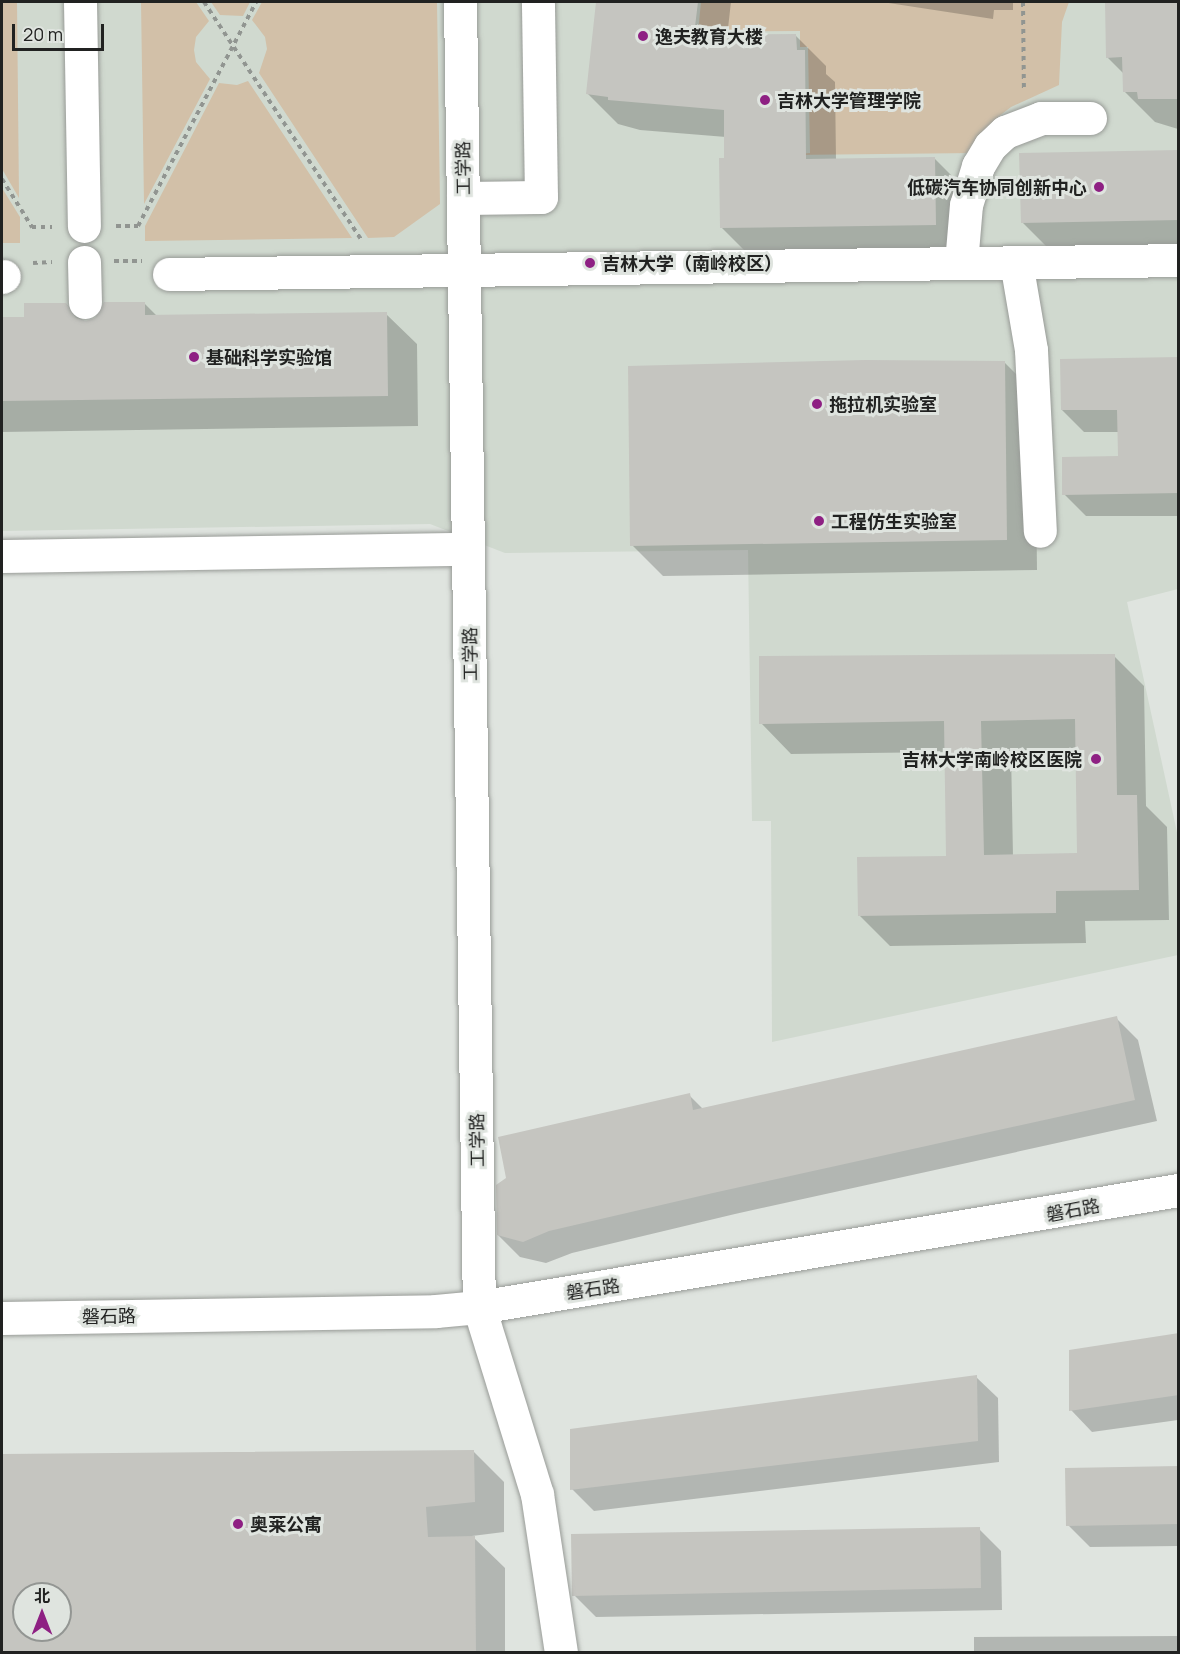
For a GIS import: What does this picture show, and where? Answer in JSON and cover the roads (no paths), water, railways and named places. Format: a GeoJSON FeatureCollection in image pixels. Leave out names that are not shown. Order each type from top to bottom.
{"type":"FeatureCollection","features":[{"type":"Feature","properties":{"kind":"street"},"geometry":{"type":"LineString","coordinates":[[80,2],[84,226]]}},
{"type":"Feature","properties":{"kind":"street","name":"工学路"},"geometry":{"type":"LineString","coordinates":[[460,2],[479,1307],[537,1494],[561,1653]]}},
{"type":"Feature","properties":{"kind":"street"},"geometry":{"type":"LineString","coordinates":[[463,198],[541,197],[538,2]]}},
{"type":"Feature","properties":{"kind":"street"},"geometry":{"type":"LineString","coordinates":[[961,263],[966,205],[978,166],[990,146],[1025,123],[1041,118],[1090,118]]}},
{"type":"Feature","properties":{"kind":"street"},"geometry":{"type":"LineString","coordinates":[[169,274],[1179,260]]}},
{"type":"Feature","properties":{"kind":"street"},"geometry":{"type":"LineString","coordinates":[[84,262],[85,302]]}},
{"type":"Feature","properties":{"kind":"street"},"geometry":{"type":"LineString","coordinates":[[1016,262],[1031,350],[1040,531]]}},
{"type":"Feature","properties":{"kind":"street"},"geometry":{"type":"LineString","coordinates":[[2,556],[468,549]]}},
{"type":"Feature","properties":{"kind":"street","name":"磐石路"},"geometry":{"type":"LineString","coordinates":[[2,1318],[424,1311],[479,1307],[1179,1190]]}},
{"type":"Feature","properties":{"kind":"place","name":"逸夫教育大楼"},"geometry":{"type":"Point","coordinates":[643,36]}},
{"type":"Feature","properties":{"kind":"place","name":"吉林大学管理学院"},"geometry":{"type":"Point","coordinates":[765,100]}},
{"type":"Feature","properties":{"kind":"place","name":"低碳汽车协同创新中心"},"geometry":{"type":"Point","coordinates":[1099,187]}},
{"type":"Feature","properties":{"kind":"place","name":"吉林大学（南岭校区）"},"geometry":{"type":"Point","coordinates":[590,263]}},
{"type":"Feature","properties":{"kind":"place","name":"基础科学实验馆"},"geometry":{"type":"Point","coordinates":[194,357]}},
{"type":"Feature","properties":{"kind":"place","name":"拖拉机实验室"},"geometry":{"type":"Point","coordinates":[817,404]}},
{"type":"Feature","properties":{"kind":"place","name":"工程仿生实验室"},"geometry":{"type":"Point","coordinates":[819,521]}},
{"type":"Feature","properties":{"kind":"place","name":"吉林大学南岭校区医院"},"geometry":{"type":"Point","coordinates":[1096,759]}},
{"type":"Feature","properties":{"kind":"place","name":"奥莱公寓"},"geometry":{"type":"Point","coordinates":[238,1524]}}]}
